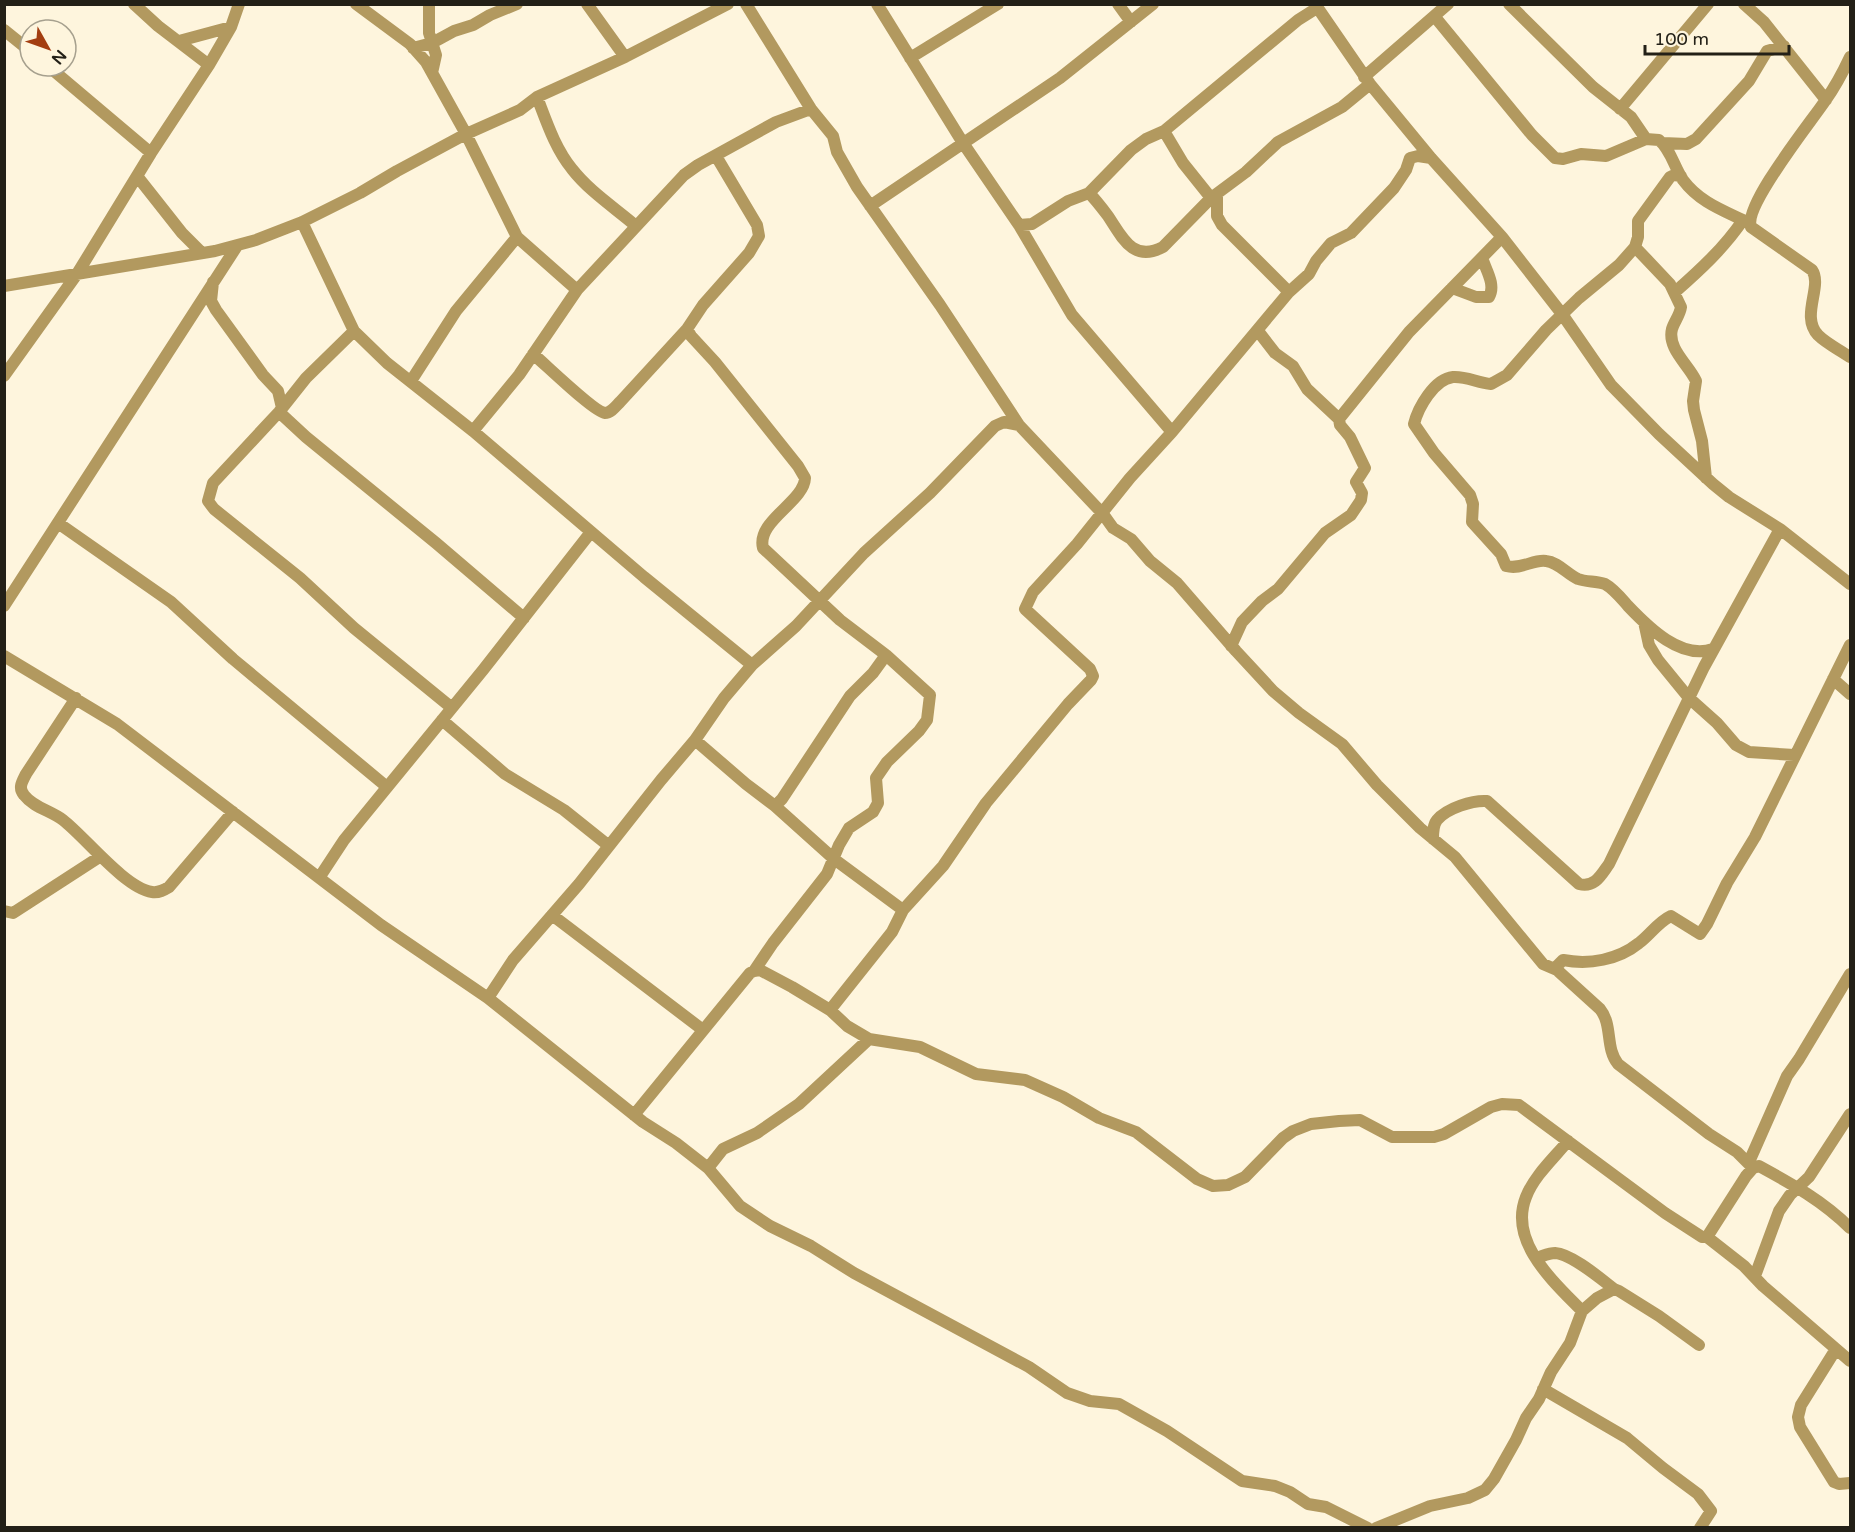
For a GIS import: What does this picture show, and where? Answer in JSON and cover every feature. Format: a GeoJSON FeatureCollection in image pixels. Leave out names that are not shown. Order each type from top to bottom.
{"type":"FeatureCollection","features":[{"type":"Feature","properties":{"kind":"street"},"geometry":{"type":"LineString","coordinates":[[134,4],[209,65]]}},
{"type":"Feature","properties":{"kind":"street"},"geometry":{"type":"LineString","coordinates":[[4,376],[77,274],[151,153],[209,65],[231,27],[239,4]]}},
{"type":"Feature","properties":{"kind":"street"},"geometry":{"type":"LineString","coordinates":[[356,4],[370,8],[413,48],[432,73],[466,134],[517,237],[577,290]]}},
{"type":"Feature","properties":{"kind":"street"},"geometry":{"type":"LineString","coordinates":[[429,4],[429,33],[436,55],[432,73]]}},
{"type":"Feature","properties":{"kind":"street"},"geometry":{"type":"LineString","coordinates":[[587,4],[625,57]]}},
{"type":"Feature","properties":{"kind":"street"},"geometry":{"type":"LineString","coordinates":[[747,4],[811,109],[833,136],[837,152],[870,206],[940,305],[1019,425],[1113,528],[1131,539],[1150,561],[1177,583],[1273,691],[1342,744],[1377,785],[1464,866],[1543,964],[1555,968],[1592,1001],[1606,1016],[1612,1053],[1618,1064],[1709,1134],[1737,1152],[1751,1165],[1759,1166],[1800,1188],[1830,1209],[1851,1228]]}},
{"type":"Feature","properties":{"kind":"street"},"geometry":{"type":"LineString","coordinates":[[877,4],[963,143],[1019,225],[1072,315],[1172,432]]}},
{"type":"Feature","properties":{"kind":"street"},"geometry":{"type":"LineString","coordinates":[[910,58],[998,4]]}},
{"type":"Feature","properties":{"kind":"street"},"geometry":{"type":"LineString","coordinates":[[1118,4],[1131,22]]}},
{"type":"Feature","properties":{"kind":"street"},"geometry":{"type":"LineString","coordinates":[[870,206],[1060,78],[1153,4]]}},
{"type":"Feature","properties":{"kind":"street"},"geometry":{"type":"LineString","coordinates":[[1089,193],[1107,214],[1119,234],[1136,251],[1149,253],[1163,247],[1214,196],[1278,142],[1342,107],[1367,80],[1448,4]]}},
{"type":"Feature","properties":{"kind":"street"},"geometry":{"type":"LineString","coordinates":[[1509,4],[1593,87],[1631,117],[1646,139]]}},
{"type":"Feature","properties":{"kind":"street"},"geometry":{"type":"LineString","coordinates":[[1620,109],[1708,4]]}},
{"type":"Feature","properties":{"kind":"street"},"geometry":{"type":"LineString","coordinates":[[1744,4],[1764,22],[1826,100]]}},
{"type":"Feature","properties":{"kind":"street"},"geometry":{"type":"LineString","coordinates":[[413,48],[432,43],[509,6]]}},
{"type":"Feature","properties":{"kind":"street"},"geometry":{"type":"LineString","coordinates":[[4,286],[237,246],[303,222],[466,134],[520,110],[537,97],[625,57],[724,6]]}},
{"type":"Feature","properties":{"kind":"street"},"geometry":{"type":"LineString","coordinates":[[1019,225],[1032,224],[1068,201],[1089,193],[1131,150],[1146,139],[1164,131],[1316,6],[1367,80],[1431,158],[1502,237],[1562,314],[1611,385],[1706,478],[1729,497],[1780,529],[1851,584]]}},
{"type":"Feature","properties":{"kind":"street"},"geometry":{"type":"LineString","coordinates":[[1435,17],[1533,135],[1555,158],[1563,159],[1581,153],[1606,156],[1646,139],[1659,140],[1663,143],[1687,144],[1696,139],[1749,81],[1767,51],[1784,46]]}},
{"type":"Feature","properties":{"kind":"street"},"geometry":{"type":"LineString","coordinates":[[179,41],[231,27]]}},
{"type":"Feature","properties":{"kind":"street"},"geometry":{"type":"LineString","coordinates":[[4,30],[18,41]]}},
{"type":"Feature","properties":{"kind":"street"},"geometry":{"type":"LineString","coordinates":[[1675,292],[1706,265],[1746,221],[1767,183],[1826,100],[1851,57]]}},
{"type":"Feature","properties":{"kind":"street"},"geometry":{"type":"LineString","coordinates":[[62,78],[151,153]]}},
{"type":"Feature","properties":{"kind":"street"},"geometry":{"type":"LineString","coordinates":[[537,97],[553,139],[572,170],[636,226]]}},
{"type":"Feature","properties":{"kind":"street"},"geometry":{"type":"LineString","coordinates":[[473,431],[519,375],[577,290],[684,175],[776,122],[811,109]]}},
{"type":"Feature","properties":{"kind":"street"},"geometry":{"type":"LineString","coordinates":[[1164,131],[1183,163],[1214,196],[1217,216]]}},
{"type":"Feature","properties":{"kind":"street"},"geometry":{"type":"LineString","coordinates":[[1663,143],[1681,176],[1689,187],[1704,200],[1746,221],[1751,227],[1812,270],[1816,276],[1812,300],[1812,324],[1818,335],[1851,357]]}},
{"type":"Feature","properties":{"kind":"street"},"geometry":{"type":"LineString","coordinates":[[533,354],[587,402],[598,411],[605,413],[610,412],[620,402],[687,330],[703,305],[749,253],[759,236],[757,225],[716,156]]}},
{"type":"Feature","properties":{"kind":"street"},"geometry":{"type":"LineString","coordinates":[[830,1010],[892,932],[903,910],[943,866],[986,803],[1093,676],[1090,669],[1027,611],[1025,607],[1033,592],[1102,514],[1130,477],[1172,432],[1289,292],[1309,274],[1316,261],[1331,243],[1351,233],[1394,189],[1406,170],[1410,158],[1418,156],[1431,158]]}},
{"type":"Feature","properties":{"kind":"street"},"geometry":{"type":"LineString","coordinates":[[137,176],[182,233],[202,253]]}},
{"type":"Feature","properties":{"kind":"street"},"geometry":{"type":"LineString","coordinates":[[1681,176],[1670,177],[1641,215],[1636,227],[1638,237],[1635,247],[1619,265],[1562,314],[1515,367],[1497,382],[1485,384],[1450,377],[1436,386],[1417,414],[1414,424],[1434,453],[1470,495],[1473,504],[1472,522],[1501,554],[1506,566],[1523,567],[1543,561],[1551,563],[1580,580],[1602,583],[1609,586],[1644,622],[1672,643],[1690,652],[1713,649]]}},
{"type":"Feature","properties":{"kind":"street"},"geometry":{"type":"LineString","coordinates":[[1201,209],[1210,210],[1217,216],[1232,236],[1289,292]]}},
{"type":"Feature","properties":{"kind":"street"},"geometry":{"type":"LineString","coordinates":[[303,222],[354,331],[387,363],[473,431],[752,665]]}},
{"type":"Feature","properties":{"kind":"street"},"geometry":{"type":"LineString","coordinates":[[411,381],[456,311],[517,237]]}},
{"type":"Feature","properties":{"kind":"street"},"geometry":{"type":"LineString","coordinates":[[1339,419],[1409,332],[1502,237]]}},
{"type":"Feature","properties":{"kind":"street"},"geometry":{"type":"LineString","coordinates":[[4,606],[237,246]]}},
{"type":"Feature","properties":{"kind":"street"},"geometry":{"type":"LineString","coordinates":[[1635,247],[1664,275],[1682,309],[1672,329],[1672,337],[1674,347],[1696,381],[1693,401],[1702,441],[1706,478]]}},
{"type":"Feature","properties":{"kind":"street"},"geometry":{"type":"LineString","coordinates":[[1452,288],[1476,297],[1489,297],[1492,291],[1491,282],[1482,258]]}},
{"type":"Feature","properties":{"kind":"street"},"geometry":{"type":"LineString","coordinates":[[213,281],[211,301],[263,375],[278,391],[280,410],[351,475],[524,618]]}},
{"type":"Feature","properties":{"kind":"street"},"geometry":{"type":"LineString","coordinates":[[634,1115],[754,970],[827,874],[849,828],[873,812],[878,803],[876,782],[878,775],[887,762],[927,720],[930,695],[765,552],[761,544],[766,530],[803,487],[805,483],[803,473],[687,330]]}},
{"type":"Feature","properties":{"kind":"street"},"geometry":{"type":"LineString","coordinates":[[354,331],[306,378],[213,483],[208,501],[214,509],[300,578],[388,657],[452,708]]}},
{"type":"Feature","properties":{"kind":"street"},"geometry":{"type":"LineString","coordinates":[[1231,645],[1242,622],[1262,601],[1278,589],[1325,533],[1351,515],[1361,500],[1362,493],[1356,482],[1365,468],[1350,437],[1340,425],[1339,419],[1307,389],[1293,366],[1275,353],[1258,331]]}},
{"type":"Feature","properties":{"kind":"street"},"geometry":{"type":"LineString","coordinates":[[488,998],[513,960],[695,740],[724,698],[752,665],[796,626],[864,553],[930,494],[995,426],[1004,422],[1019,425]]}},
{"type":"Feature","properties":{"kind":"street"},"geometry":{"type":"LineString","coordinates":[[58,523],[171,602],[241,666],[387,788]]}},
{"type":"Feature","properties":{"kind":"street"},"geometry":{"type":"LineString","coordinates":[[1433,839],[1434,825],[1442,816],[1456,808],[1487,801],[1580,884],[1589,885],[1596,881],[1609,864],[1713,649],[1780,529]]}},
{"type":"Feature","properties":{"kind":"street"},"geometry":{"type":"LineString","coordinates":[[319,878],[344,840],[591,532]]}},
{"type":"Feature","properties":{"kind":"street"},"geometry":{"type":"LineString","coordinates":[[1644,622],[1653,653],[1689,698],[1742,750],[1794,755]]}},
{"type":"Feature","properties":{"kind":"street"},"geometry":{"type":"LineString","coordinates":[[1555,968],[1562,961],[1600,962],[1638,944],[1663,920],[1671,916],[1700,934],[1755,837],[1851,645]]}},
{"type":"Feature","properties":{"kind":"street"},"geometry":{"type":"LineString","coordinates":[[776,806],[850,696],[873,673],[886,655]]}},
{"type":"Feature","properties":{"kind":"street"},"geometry":{"type":"LineString","coordinates":[[4,656],[117,724],[381,925],[488,998],[634,1115],[708,1168],[740,1206],[771,1226],[1029,1367],[1061,1389],[1090,1401],[1119,1404],[1167,1431],[1242,1481],[1275,1485],[1308,1504],[1326,1507],[1368,1527]]}},
{"type":"Feature","properties":{"kind":"street"},"geometry":{"type":"LineString","coordinates":[[1833,679],[1851,694]]}},
{"type":"Feature","properties":{"kind":"street"},"geometry":{"type":"LineString","coordinates":[[76,698],[26,774],[20,784],[20,789],[25,797],[66,822],[139,888],[151,892],[164,891],[178,878],[233,812]]}},
{"type":"Feature","properties":{"kind":"street"},"geometry":{"type":"LineString","coordinates":[[442,720],[505,774],[564,810],[609,846]]}},
{"type":"Feature","properties":{"kind":"street"},"geometry":{"type":"LineString","coordinates":[[695,740],[746,784],[776,806],[834,859],[903,910]]}},
{"type":"Feature","properties":{"kind":"street"},"geometry":{"type":"LineString","coordinates":[[4,911],[14,913],[101,856]]}},
{"type":"Feature","properties":{"kind":"street"},"geometry":{"type":"LineString","coordinates":[[552,915],[703,1030]]}},
{"type":"Feature","properties":{"kind":"street"},"geometry":{"type":"LineString","coordinates":[[754,970],[765,972],[830,1010],[848,1026],[869,1039],[920,1047],[976,1074],[1025,1080],[1063,1097],[1099,1118],[1136,1132],[1197,1179],[1213,1186],[1228,1185],[1245,1177],[1271,1149],[1293,1131],[1311,1124],[1360,1120],[1392,1137],[1434,1137],[1444,1134],[1491,1107],[1511,1103],[1519,1105],[1674,1220],[1693,1233],[1707,1237],[1851,1361]]}},
{"type":"Feature","properties":{"kind":"street"},"geometry":{"type":"LineString","coordinates":[[1707,1237],[1746,1176],[1787,1076],[1851,974]]}},
{"type":"Feature","properties":{"kind":"street"},"geometry":{"type":"LineString","coordinates":[[708,1168],[723,1149],[764,1129],[799,1104],[869,1039]]}},
{"type":"Feature","properties":{"kind":"street"},"geometry":{"type":"LineString","coordinates":[[1755,1276],[1779,1211],[1790,1195],[1800,1188],[1816,1168],[1851,1114]]}},
{"type":"Feature","properties":{"kind":"street"},"geometry":{"type":"LineString","coordinates":[[1568,1141],[1532,1185],[1526,1197],[1521,1218],[1525,1239],[1536,1258],[1562,1291],[1582,1311]]}},
{"type":"Feature","properties":{"kind":"street"},"geometry":{"type":"LineString","coordinates":[[1536,1258],[1553,1253],[1560,1254],[1645,1306],[1699,1346]]}},
{"type":"Feature","properties":{"kind":"street"},"geometry":{"type":"LineString","coordinates":[[1376,1527],[1430,1506],[1468,1498],[1482,1492],[1494,1479],[1516,1440],[1576,1330],[1582,1311],[1597,1298],[1614,1289]]}},
{"type":"Feature","properties":{"kind":"street"},"geometry":{"type":"LineString","coordinates":[[1836,1349],[1801,1406],[1798,1418],[1800,1426],[1834,1482],[1851,1483]]}},
{"type":"Feature","properties":{"kind":"street"},"geometry":{"type":"LineString","coordinates":[[1543,1389],[1628,1438],[1698,1494],[1711,1511],[1700,1527]]}}]}
